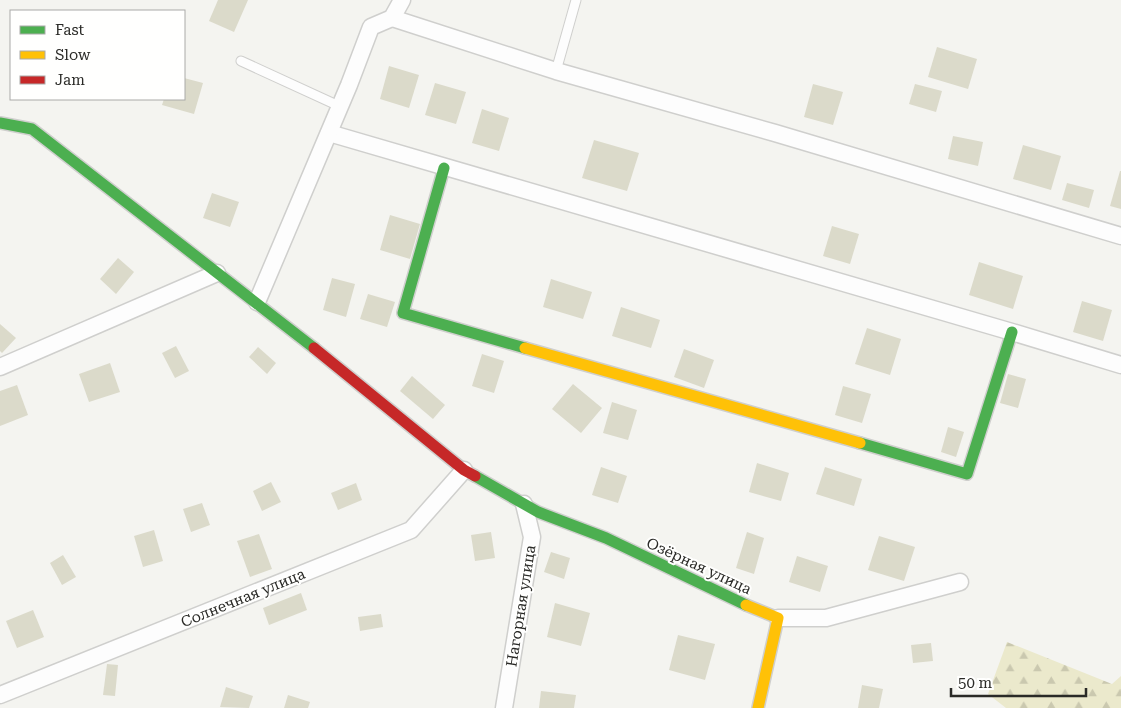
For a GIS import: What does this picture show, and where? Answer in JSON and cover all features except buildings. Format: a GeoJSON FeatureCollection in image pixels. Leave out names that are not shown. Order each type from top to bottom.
{"type":"FeatureCollection","features":[{"type":"Feature","properties":{"kind":"street"},"geometry":{"type":"LineString","coordinates":[[257,302],[329,133],[371,27],[392,18],[402,0]]}},
{"type":"Feature","properties":{"kind":"street"},"geometry":{"type":"LineString","coordinates":[[392,18],[556,71],[775,133],[1121,236]]}},
{"type":"Feature","properties":{"kind":"street","name":"Озёрная улица"},"geometry":{"type":"LineString","coordinates":[[0,123],[32,129],[257,302],[464,470],[538,512],[606,538],[722,595],[778,618]]}},
{"type":"Feature","properties":{"kind":"street"},"geometry":{"type":"LineString","coordinates":[[329,133],[1012,332],[1121,366]]}},
{"type":"Feature","properties":{"kind":"street"},"geometry":{"type":"LineString","coordinates":[[444,168],[403,313],[413,316],[967,474],[1012,332]]}},
{"type":"Feature","properties":{"kind":"street"},"geometry":{"type":"LineString","coordinates":[[0,367],[217,273]]}},
{"type":"Feature","properties":{"kind":"street","name":"Солнечная улица"},"geometry":{"type":"LineString","coordinates":[[0,695],[411,530],[464,470]]}},
{"type":"Feature","properties":{"kind":"street","name":"Нагорная улица"},"geometry":{"type":"LineString","coordinates":[[504,708],[532,537],[524,504]]}},
{"type":"Feature","properties":{"kind":"street"},"geometry":{"type":"LineString","coordinates":[[758,708],[778,618],[826,618],[960,582]]}},
{"type":"Feature","properties":{"kind":"lane"},"geometry":{"type":"LineString","coordinates":[[556,71],[576,0]]}},
{"type":"Feature","properties":{"kind":"lane"},"geometry":{"type":"LineString","coordinates":[[241,61],[339,106]]}},
{"type":"Feature","properties":{"kind":"green space"},"geometry":{"type":"Polygon","coordinates":[[[1007,642],[1112,684],[1121,676],[1121,708],[1006,708],[988,694],[1007,642]]]}},
{"type":"Feature","properties":{"kind":"traffic: fast"},"geometry":{"type":"LineString","coordinates":[[0,123],[32,129],[314,348]]}},
{"type":"Feature","properties":{"kind":"traffic: fast"},"geometry":{"type":"LineString","coordinates":[[444,168],[403,313],[525,348]]}},
{"type":"Feature","properties":{"kind":"traffic: fast"},"geometry":{"type":"LineString","coordinates":[[860,443],[967,474],[1012,332]]}},
{"type":"Feature","properties":{"kind":"traffic: fast"},"geometry":{"type":"LineString","coordinates":[[475,476],[538,512],[606,538],[746,605]]}},
{"type":"Feature","properties":{"kind":"traffic: slow"},"geometry":{"type":"LineString","coordinates":[[525,348],[860,443]]}},
{"type":"Feature","properties":{"kind":"traffic: slow"},"geometry":{"type":"LineString","coordinates":[[746,605],[778,618],[758,708]]}},
{"type":"Feature","properties":{"kind":"traffic: jam"},"geometry":{"type":"LineString","coordinates":[[314,348],[464,470],[475,476]]}}]}
